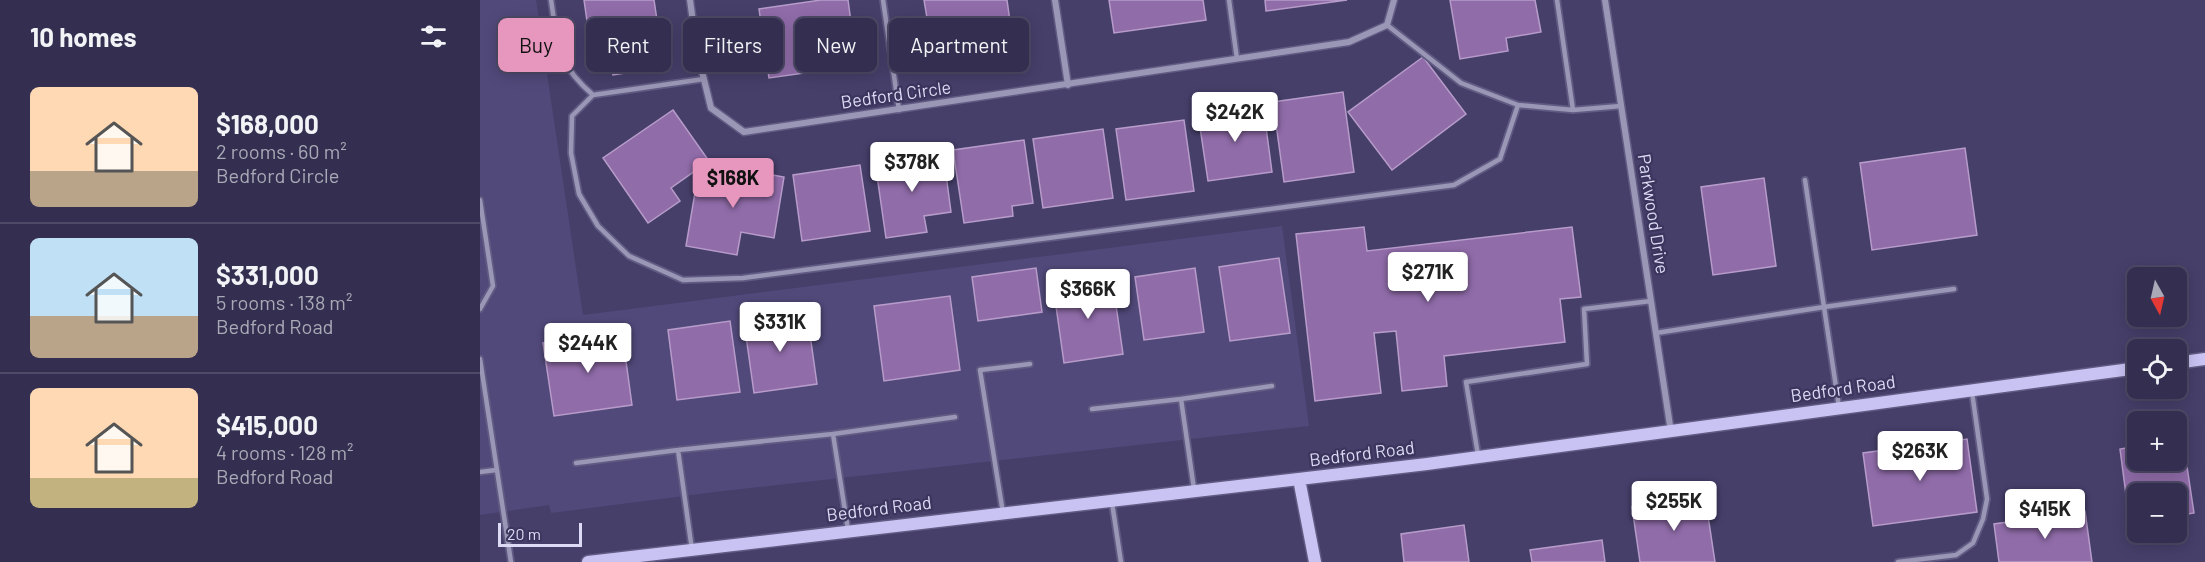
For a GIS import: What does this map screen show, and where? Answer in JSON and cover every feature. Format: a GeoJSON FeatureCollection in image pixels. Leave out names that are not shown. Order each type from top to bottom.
{"type":"FeatureCollection","features":[{"type":"Feature","properties":{"kind":"main road"},"geometry":{"type":"LineString","coordinates":[[2187,361],[2205,359]]}},
{"type":"Feature","properties":{"kind":"main road","name":"Bedford Road"},"geometry":{"type":"LineString","coordinates":[[588,562],[1478,458],[2127,369]]}},
{"type":"Feature","properties":{"kind":"main road"},"geometry":{"type":"LineString","coordinates":[[1299,479],[1316,562]]}},
{"type":"Feature","properties":{"kind":"street","name":"Bedford Circle"},"geometry":{"type":"LineString","coordinates":[[690,0],[697,51],[711,108],[744,132],[1349,42],[1387,25]]}},
{"type":"Feature","properties":{"kind":"street"},"geometry":{"type":"LineString","coordinates":[[1055,0],[1068,85]]}},
{"type":"Feature","properties":{"kind":"street"},"geometry":{"type":"LineString","coordinates":[[1387,25],[1394,0]]}},
{"type":"Feature","properties":{"kind":"street","name":"Parkwood Drive"},"geometry":{"type":"LineString","coordinates":[[1605,0],[1671,432]]}},
{"type":"Feature","properties":{"kind":"lane"},"geometry":{"type":"LineString","coordinates":[[551,0],[559,52],[576,80],[593,94]]}},
{"type":"Feature","properties":{"kind":"lane"},"geometry":{"type":"LineString","coordinates":[[883,0],[899,110]]}},
{"type":"Feature","properties":{"kind":"lane"},"geometry":{"type":"LineString","coordinates":[[1229,0],[1238,59]]}},
{"type":"Feature","properties":{"kind":"lane"},"geometry":{"type":"LineString","coordinates":[[1557,0],[1573,110]]}},
{"type":"Feature","properties":{"kind":"lane"},"geometry":{"type":"LineString","coordinates":[[1387,25],[1461,83],[1518,105],[1573,110],[1621,106]]}},
{"type":"Feature","properties":{"kind":"lane"},"geometry":{"type":"LineString","coordinates":[[704,79],[593,94],[572,116],[571,153],[579,194],[598,226],[629,256],[683,280],[743,278],[1455,185],[1500,159],[1518,105]]}},
{"type":"Feature","properties":{"kind":"lane"},"geometry":{"type":"LineString","coordinates":[[1805,180],[1839,407]]}},
{"type":"Feature","properties":{"kind":"lane"},"geometry":{"type":"LineString","coordinates":[[480,200],[494,286],[480,309]]}},
{"type":"Feature","properties":{"kind":"lane"},"geometry":{"type":"LineString","coordinates":[[1656,333],[1954,290]]}},
{"type":"Feature","properties":{"kind":"lane"},"geometry":{"type":"LineString","coordinates":[[1478,458],[1466,382],[1587,364],[1584,309],[1651,301]]}},
{"type":"Feature","properties":{"kind":"lane"},"geometry":{"type":"LineString","coordinates":[[480,359],[511,562]]}},
{"type":"Feature","properties":{"kind":"lane"},"geometry":{"type":"LineString","coordinates":[[1003,513],[980,370],[1030,364]]}},
{"type":"Feature","properties":{"kind":"lane"},"geometry":{"type":"LineString","coordinates":[[1092,409],[1272,386]]}},
{"type":"Feature","properties":{"kind":"lane"},"geometry":{"type":"LineString","coordinates":[[1898,562],[1956,555],[1973,543],[1983,519],[1987,499],[1972,390]]}},
{"type":"Feature","properties":{"kind":"lane"},"geometry":{"type":"LineString","coordinates":[[1181,399],[1194,491]]}},
{"type":"Feature","properties":{"kind":"lane"},"geometry":{"type":"LineString","coordinates":[[576,463],[833,434],[955,417]]}},
{"type":"Feature","properties":{"kind":"lane"},"geometry":{"type":"LineString","coordinates":[[833,434],[848,531]]}},
{"type":"Feature","properties":{"kind":"lane"},"geometry":{"type":"LineString","coordinates":[[678,450],[692,550]]}},
{"type":"Feature","properties":{"kind":"lane"},"geometry":{"type":"LineString","coordinates":[[480,472],[496,470]]}},
{"type":"Feature","properties":{"kind":"lane"},"geometry":{"type":"LineString","coordinates":[[1112,501],[1121,562]]}},
{"type":"Feature","properties":{"kind":"shaded area"},"geometry":{"type":"Polygon","coordinates":[[[480,0],[536,0],[539,18],[498,18],[498,72],[547,72],[583,315],[1282,226],[1309,426],[723,491],[551,513],[549,505],[480,515],[480,0]]]}},
{"type":"Feature","properties":{"kind":"building"},"geometry":{"type":"Polygon","coordinates":[[[584,0],[654,0],[657,18],[587,18],[584,0]]]}},
{"type":"Feature","properties":{"kind":"building"},"geometry":{"type":"Polygon","coordinates":[[[821,0],[848,0],[850,18],[795,18],[795,72],[811,72],[769,78],[768,72],[783,72],[783,18],[760,18],[759,9],[821,0]]]}},
{"type":"Feature","properties":{"kind":"building"},"geometry":{"type":"Polygon","coordinates":[[[924,0],[1007,0],[1010,18],[927,18],[924,0]]]}},
{"type":"Feature","properties":{"kind":"building"},"geometry":{"type":"Polygon","coordinates":[[[1109,0],[1203,0],[1206,20],[1114,33],[1109,0]]]}},
{"type":"Feature","properties":{"kind":"building"},"geometry":{"type":"Polygon","coordinates":[[[1265,0],[1347,0],[1266,11],[1265,0]]]}},
{"type":"Feature","properties":{"kind":"building"},"geometry":{"type":"Polygon","coordinates":[[[1450,0],[1535,0],[1541,32],[1506,38],[1508,51],[1460,59],[1450,0]]]}},
{"type":"Feature","properties":{"kind":"building"},"geometry":{"type":"Polygon","coordinates":[[[1423,57],[1466,114],[1392,170],[1348,112],[1423,57]]]}},
{"type":"Feature","properties":{"kind":"building"},"geometry":{"type":"Polygon","coordinates":[[[612,72],[632,72],[613,75],[612,72]]]}},
{"type":"Feature","properties":{"kind":"building"},"geometry":{"type":"Polygon","coordinates":[[[1343,92],[1354,172],[1284,182],[1273,102],[1343,92]]]}},
{"type":"Feature","properties":{"kind":"building"},"geometry":{"type":"Polygon","coordinates":[[[1263,105],[1272,172],[1208,181],[1198,114],[1263,105]]]}},
{"type":"Feature","properties":{"kind":"building"},"geometry":{"type":"Polygon","coordinates":[[[673,110],[709,161],[671,188],[680,201],[648,223],[603,158],[673,110]]]}},
{"type":"Feature","properties":{"kind":"building"},"geometry":{"type":"Polygon","coordinates":[[[1184,120],[1194,191],[1126,200],[1116,129],[1184,120]]]}},
{"type":"Feature","properties":{"kind":"building"},"geometry":{"type":"Polygon","coordinates":[[[1103,129],[1113,198],[1043,208],[1033,139],[1103,129]]]}},
{"type":"Feature","properties":{"kind":"building"},"geometry":{"type":"Polygon","coordinates":[[[1024,140],[1033,203],[1012,206],[1013,216],[964,223],[953,150],[1024,140]]]}},
{"type":"Feature","properties":{"kind":"building"},"geometry":{"type":"Polygon","coordinates":[[[1965,148],[1977,235],[1872,250],[1860,163],[1965,148]]]}},
{"type":"Feature","properties":{"kind":"building"},"geometry":{"type":"Polygon","coordinates":[[[943,152],[951,212],[924,216],[927,232],[886,238],[875,162],[943,152]]]}},
{"type":"Feature","properties":{"kind":"building"},"geometry":{"type":"Polygon","coordinates":[[[716,165],[784,177],[774,238],[741,232],[737,255],[686,246],[698,175],[714,178],[716,165]]]}},
{"type":"Feature","properties":{"kind":"building"},"geometry":{"type":"Polygon","coordinates":[[[860,165],[870,231],[802,241],[793,175],[860,165]]]}},
{"type":"Feature","properties":{"kind":"building"},"geometry":{"type":"Polygon","coordinates":[[[1764,178],[1776,266],[1713,275],[1701,187],[1764,178]]]}},
{"type":"Feature","properties":{"kind":"building"},"geometry":{"type":"Polygon","coordinates":[[[1364,227],[1367,251],[1572,227],[1581,297],[1560,299],[1565,342],[1444,356],[1447,386],[1402,391],[1396,331],[1374,333],[1381,393],[1315,401],[1296,234],[1364,227]]]}},
{"type":"Feature","properties":{"kind":"building"},"geometry":{"type":"Polygon","coordinates":[[[1279,258],[1290,333],[1230,341],[1219,267],[1279,258]]]}},
{"type":"Feature","properties":{"kind":"building"},"geometry":{"type":"Polygon","coordinates":[[[1036,268],[1042,312],[978,321],[972,277],[1036,268]]]}},
{"type":"Feature","properties":{"kind":"building"},"geometry":{"type":"Polygon","coordinates":[[[1195,268],[1204,332],[1144,340],[1135,277],[1195,268]]]}},
{"type":"Feature","properties":{"kind":"building"},"geometry":{"type":"Polygon","coordinates":[[[1112,277],[1123,354],[1064,363],[1053,285],[1112,277]]]}},
{"type":"Feature","properties":{"kind":"building"},"geometry":{"type":"Polygon","coordinates":[[[950,296],[960,370],[884,381],[874,306],[950,296]]]}},
{"type":"Feature","properties":{"kind":"building"},"geometry":{"type":"Polygon","coordinates":[[[807,313],[817,384],[754,393],[744,322],[807,313]]]}},
{"type":"Feature","properties":{"kind":"building"},"geometry":{"type":"Polygon","coordinates":[[[730,321],[740,392],[677,400],[668,330],[730,321]]]}},
{"type":"Feature","properties":{"kind":"building"},"geometry":{"type":"Polygon","coordinates":[[[622,332],[632,405],[554,416],[543,343],[622,332]]]}},
{"type":"Feature","properties":{"kind":"building"},"geometry":{"type":"Polygon","coordinates":[[[1967,439],[1977,512],[1873,526],[1863,453],[1967,439]]]}},
{"type":"Feature","properties":{"kind":"building"},"geometry":{"type":"Polygon","coordinates":[[[2127,448],[2127,471],[2187,471],[2187,467],[2194,513],[2187,514],[2187,483],[2127,483],[2127,502],[2120,449],[2127,448]]]}},
{"type":"Feature","properties":{"kind":"building"},"geometry":{"type":"Polygon","coordinates":[[[1705,496],[1715,562],[1640,562],[1632,507],[1705,496]]]}},
{"type":"Feature","properties":{"kind":"building"},"geometry":{"type":"Polygon","coordinates":[[[2085,511],[2092,562],[1999,562],[1994,524],[2085,511]]]}},
{"type":"Feature","properties":{"kind":"building"},"geometry":{"type":"Polygon","coordinates":[[[1464,525],[1469,562],[1404,562],[1401,534],[1464,525]]]}},
{"type":"Feature","properties":{"kind":"building"},"geometry":{"type":"Polygon","coordinates":[[[1602,540],[1605,562],[1532,562],[1530,550],[1602,540]]]}}]}
